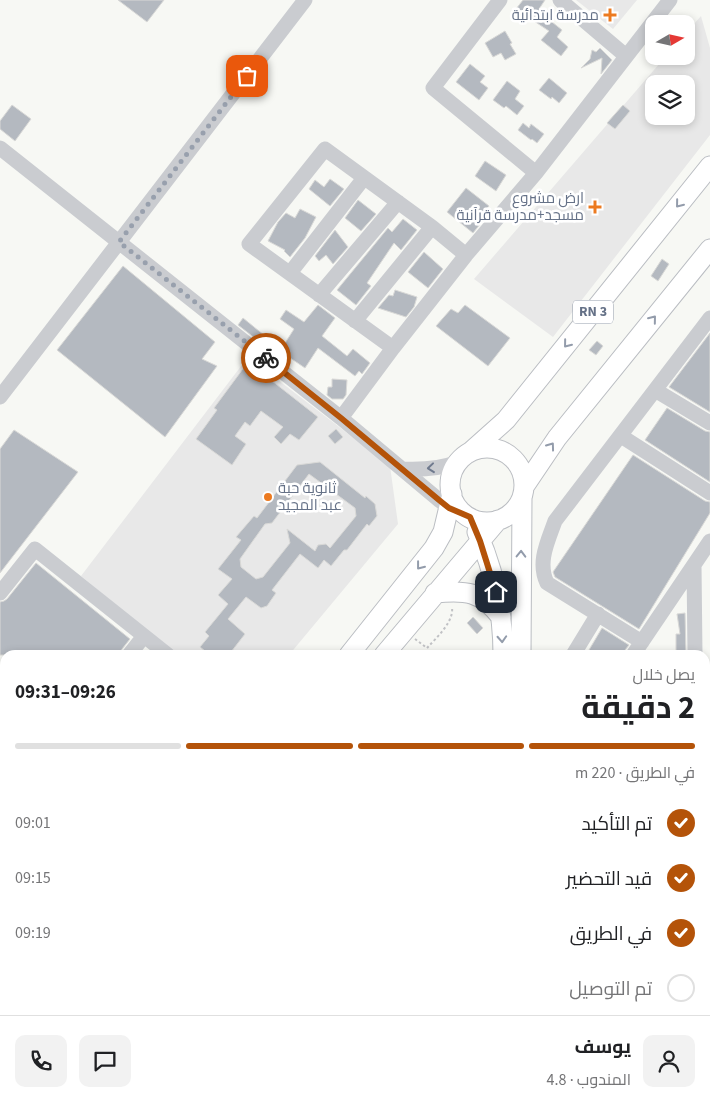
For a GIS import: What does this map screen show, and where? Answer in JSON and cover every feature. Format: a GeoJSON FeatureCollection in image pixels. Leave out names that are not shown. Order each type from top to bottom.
{"type":"FeatureCollection","features":[{"type":"Feature","properties":{"kind":"main road","name":"RN 3"},"geometry":{"type":"LineString","coordinates":[[464,457],[506,420],[710,166]]}},
{"type":"Feature","properties":{"kind":"main road"},"geometry":{"type":"LineString","coordinates":[[450,501],[455,502],[460,510],[468,516],[479,521],[489,522],[508,515],[516,507],[523,492],[557,438],[710,249]]}},
{"type":"Feature","properties":{"kind":"main road"},"geometry":{"type":"LineString","coordinates":[[353,650],[434,548],[443,532],[450,501],[450,483],[453,472],[464,457],[480,449],[490,448],[501,451],[511,457],[523,475],[521,650]]}},
{"type":"Feature","properties":{"kind":"main road"},"geometry":{"type":"LineString","coordinates":[[468,516],[480,541],[496,592],[501,617],[503,650]]}},
{"type":"Feature","properties":{"kind":"main road"},"geometry":{"type":"LineString","coordinates":[[389,650],[403,631],[439,593],[498,520]]}},
{"type":"Feature","properties":{"kind":"main road"},"geometry":{"type":"LineString","coordinates":[[439,593],[458,591],[470,593],[482,598],[493,606],[501,617]]}},
{"type":"Feature","properties":{"kind":"street"},"geometry":{"type":"LineString","coordinates":[[0,397],[304,0]]}},
{"type":"Feature","properties":{"kind":"street"},"geometry":{"type":"LineString","coordinates":[[500,0],[433,88],[536,173]]}},
{"type":"Feature","properties":{"kind":"street"},"geometry":{"type":"LineString","coordinates":[[560,0],[626,56]]}},
{"type":"Feature","properties":{"kind":"street"},"geometry":{"type":"LineString","coordinates":[[341,418],[466,255],[536,173],[670,0]]}},
{"type":"Feature","properties":{"kind":"street"},"geometry":{"type":"LineString","coordinates":[[0,148],[341,418],[402,469],[450,501]]}},
{"type":"Feature","properties":{"kind":"street"},"geometry":{"type":"LineString","coordinates":[[393,348],[249,244],[325,149],[432,227],[466,255]]}},
{"type":"Feature","properties":{"kind":"street"},"geometry":{"type":"LineString","coordinates":[[290,273],[364,178]]}},
{"type":"Feature","properties":{"kind":"street"},"geometry":{"type":"LineString","coordinates":[[319,295],[398,202]]}},
{"type":"Feature","properties":{"kind":"street"},"geometry":{"type":"LineString","coordinates":[[355,321],[432,227]]}},
{"type":"Feature","properties":{"kind":"street"},"geometry":{"type":"LineString","coordinates":[[642,642],[547,583],[543,574],[543,555],[555,521],[710,318]]}},
{"type":"Feature","properties":{"kind":"street"},"geometry":{"type":"LineString","coordinates":[[655,390],[710,423]]}},
{"type":"Feature","properties":{"kind":"street"},"geometry":{"type":"LineString","coordinates":[[621,436],[710,492]]}},
{"type":"Feature","properties":{"kind":"street"},"geometry":{"type":"LineString","coordinates":[[402,469],[429,469],[449,465],[464,457]]}},
{"type":"Feature","properties":{"kind":"street"},"geometry":{"type":"LineString","coordinates":[[636,650],[710,540]]}},
{"type":"Feature","properties":{"kind":"street"},"geometry":{"type":"LineString","coordinates":[[0,593],[35,549],[162,650]]}},
{"type":"Feature","properties":{"kind":"street"},"geometry":{"type":"LineString","coordinates":[[694,565],[695,650]]}},
{"type":"Feature","properties":{"kind":"street"},"geometry":{"type":"LineString","coordinates":[[576,650],[598,614]]}},
{"type":"Feature","properties":{"kind":"street"},"geometry":{"type":"LineString","coordinates":[[133,650],[144,636]]}},
{"type":"Feature","properties":{"kind":"path"},"geometry":{"type":"LineString","coordinates":[[403,631],[428,648],[452,616],[452,607],[439,593]]}},
{"type":"Feature","properties":{"kind":"shaded area","name":"مدرسة ابتدائية"},"geometry":{"type":"Polygon","coordinates":[[[576,0],[637,0],[613,29],[576,0]]]}},
{"type":"Feature","properties":{"kind":"shaded area","name":"ارض مشروع مسجد+مدرسة قرآنية"},"geometry":{"type":"Polygon","coordinates":[[[701,16],[710,48],[710,135],[553,337],[474,279],[645,80],[645,125],[695,125],[695,75],[650,75],[658,65],[695,65],[695,23],[701,16]]]}},
{"type":"Feature","properties":{"kind":"shaded area","name":"ثانوية حبة عبد المجيد"},"geometry":{"type":"Polygon","coordinates":[[[248,357],[390,466],[398,524],[293,650],[171,650],[81,576],[248,357]]]}},
{"type":"Feature","properties":{"kind":"building"},"geometry":{"type":"Polygon","coordinates":[[[118,0],[164,0],[147,22],[118,0]]]}},
{"type":"Feature","properties":{"kind":"building"},"geometry":{"type":"Polygon","coordinates":[[[523,0],[545,0],[539,9],[549,15],[547,18],[562,30],[557,37],[568,47],[561,56],[541,40],[549,31],[516,9],[523,0]]]}},
{"type":"Feature","properties":{"kind":"building"},"geometry":{"type":"Polygon","coordinates":[[[505,31],[516,54],[505,60],[501,53],[493,57],[485,43],[505,31]]]}},
{"type":"Feature","properties":{"kind":"building"},"geometry":{"type":"Polygon","coordinates":[[[600,48],[612,60],[601,74],[602,58],[581,68],[590,59],[592,50],[596,52],[600,48]]]}},
{"type":"Feature","properties":{"kind":"building"},"geometry":{"type":"Polygon","coordinates":[[[470,64],[485,76],[480,82],[488,88],[479,100],[456,82],[470,64]]]}},
{"type":"Feature","properties":{"kind":"building"},"geometry":{"type":"Polygon","coordinates":[[[549,78],[567,93],[559,103],[539,90],[549,78]]]}},
{"type":"Feature","properties":{"kind":"building"},"geometry":{"type":"Polygon","coordinates":[[[507,81],[520,91],[515,99],[524,106],[517,115],[506,106],[504,108],[493,100],[507,81]]]}},
{"type":"Feature","properties":{"kind":"building"},"geometry":{"type":"Polygon","coordinates":[[[12,105],[31,119],[15,141],[0,129],[0,121],[12,105]]]}},
{"type":"Feature","properties":{"kind":"building"},"geometry":{"type":"Polygon","coordinates":[[[623,105],[630,111],[615,129],[607,123],[623,105]]]}},
{"type":"Feature","properties":{"kind":"building"},"geometry":{"type":"Polygon","coordinates":[[[523,123],[529,128],[531,124],[544,134],[537,143],[518,130],[523,123]]]}},
{"type":"Feature","properties":{"kind":"building"},"geometry":{"type":"Polygon","coordinates":[[[485,161],[506,175],[496,191],[475,176],[485,161]]]}},
{"type":"Feature","properties":{"kind":"building"},"geometry":{"type":"Polygon","coordinates":[[[330,179],[344,189],[330,206],[309,189],[315,180],[324,187],[330,179]]]}},
{"type":"Feature","properties":{"kind":"building"},"geometry":{"type":"Polygon","coordinates":[[[466,188],[489,206],[477,221],[481,223],[473,233],[447,212],[466,188]]]}},
{"type":"Feature","properties":{"kind":"building"},"geometry":{"type":"Polygon","coordinates":[[[358,200],[376,214],[361,231],[345,218],[358,200]]]}},
{"type":"Feature","properties":{"kind":"building"},"geometry":{"type":"Polygon","coordinates":[[[300,209],[316,217],[305,238],[290,257],[285,250],[268,241],[278,222],[286,213],[295,218],[300,209]]]}},
{"type":"Feature","properties":{"kind":"building"},"geometry":{"type":"Polygon","coordinates":[[[403,219],[417,230],[401,250],[394,243],[367,283],[371,286],[356,305],[337,290],[388,228],[392,232],[403,219]]]}},
{"type":"Feature","properties":{"kind":"building"},"geometry":{"type":"Polygon","coordinates":[[[335,230],[348,247],[333,264],[326,255],[319,261],[315,256],[335,230]]]}},
{"type":"Feature","properties":{"kind":"building"},"geometry":{"type":"Polygon","coordinates":[[[424,252],[443,269],[428,288],[408,272],[424,252]]]}},
{"type":"Feature","properties":{"kind":"building"},"geometry":{"type":"Polygon","coordinates":[[[662,259],[669,264],[658,281],[651,276],[662,259]]]}},
{"type":"Feature","properties":{"kind":"building"},"geometry":{"type":"Polygon","coordinates":[[[123,266],[215,342],[202,359],[217,366],[165,437],[57,350],[123,266]]]}},
{"type":"Feature","properties":{"kind":"building"},"geometry":{"type":"Polygon","coordinates":[[[395,290],[417,297],[414,307],[406,317],[378,308],[389,295],[393,296],[395,290]]]}},
{"type":"Feature","properties":{"kind":"building"},"geometry":{"type":"Polygon","coordinates":[[[318,305],[335,318],[322,336],[347,356],[353,349],[370,363],[362,374],[359,371],[355,376],[318,348],[305,368],[280,351],[294,329],[280,319],[286,310],[304,322],[318,305]]]}},
{"type":"Feature","properties":{"kind":"building"},"geometry":{"type":"Polygon","coordinates":[[[465,305],[510,338],[488,366],[436,326],[451,309],[458,313],[465,305]]]}},
{"type":"Feature","properties":{"kind":"building"},"geometry":{"type":"Polygon","coordinates":[[[243,318],[270,340],[265,346],[238,325],[243,318]]]}},
{"type":"Feature","properties":{"kind":"building"},"geometry":{"type":"Polygon","coordinates":[[[710,333],[710,412],[669,387],[710,333]]]}},
{"type":"Feature","properties":{"kind":"building"},"geometry":{"type":"Polygon","coordinates":[[[597,341],[603,346],[596,355],[589,350],[597,341]]]}},
{"type":"Feature","properties":{"kind":"building"},"geometry":{"type":"Polygon","coordinates":[[[248,362],[318,417],[299,440],[290,434],[281,444],[274,437],[283,427],[261,411],[250,426],[245,422],[235,436],[246,444],[232,465],[196,439],[217,410],[214,408],[248,362]]]}},
{"type":"Feature","properties":{"kind":"building"},"geometry":{"type":"Polygon","coordinates":[[[332,379],[347,380],[346,395],[343,399],[332,399],[327,395],[328,387],[332,387],[332,379]]]}},
{"type":"Feature","properties":{"kind":"building"},"geometry":{"type":"Polygon","coordinates":[[[667,408],[705,431],[710,432],[710,482],[645,440],[667,408]]]}},
{"type":"Feature","properties":{"kind":"building"},"geometry":{"type":"Polygon","coordinates":[[[336,429],[343,437],[335,444],[328,436],[336,429]]]}},
{"type":"Feature","properties":{"kind":"building"},"geometry":{"type":"Polygon","coordinates":[[[14,430],[78,472],[0,573],[0,449],[14,430]]]}},
{"type":"Feature","properties":{"kind":"building"},"geometry":{"type":"Polygon","coordinates":[[[633,455],[705,501],[710,502],[710,513],[639,629],[555,577],[553,572],[633,455]]]}},
{"type":"Feature","properties":{"kind":"building"},"geometry":{"type":"Polygon","coordinates":[[[320,462],[375,504],[377,516],[369,526],[367,524],[347,550],[344,550],[331,566],[324,560],[318,568],[300,554],[272,590],[276,593],[267,606],[261,608],[246,597],[228,619],[245,634],[233,650],[204,650],[200,647],[209,636],[205,632],[228,604],[218,595],[232,579],[218,569],[241,540],[236,537],[254,516],[257,518],[297,465],[320,462]],[[309,474],[272,523],[265,524],[240,559],[241,567],[256,579],[263,577],[290,543],[287,529],[315,551],[318,545],[326,544],[330,548],[356,516],[355,508],[309,474]]]}},
{"type":"Feature","properties":{"kind":"building"},"geometry":{"type":"Polygon","coordinates":[[[36,563],[130,639],[122,650],[0,650],[0,602],[7,599],[36,563]]]}},
{"type":"Feature","properties":{"kind":"building"},"geometry":{"type":"Polygon","coordinates":[[[685,613],[686,650],[676,650],[676,634],[680,634],[677,614],[685,613]]]}},
{"type":"Feature","properties":{"kind":"building"},"geometry":{"type":"Polygon","coordinates":[[[473,617],[483,628],[477,634],[467,623],[473,617]]]}},
{"type":"Feature","properties":{"kind":"building"},"geometry":{"type":"Polygon","coordinates":[[[602,628],[629,645],[625,650],[589,650],[602,628]]]}},
{"type":"Feature","properties":{"kind":"way so far"},"geometry":{"type":"LineString","coordinates":[[247,76],[119,242],[266,358]]}},
{"type":"Feature","properties":{"kind":"place","name":"مدرسة ابتدائية"},"geometry":{"type":"Point","coordinates":[610,15]}},
{"type":"Feature","properties":{"kind":"place","name":"ارض مشروع مسجد+مدرسة قرآنية"},"geometry":{"type":"Point","coordinates":[595,207]}},
{"type":"Feature","properties":{"kind":"place","name":"ثانوية حبة عبد المجيد"},"geometry":{"type":"Point","coordinates":[268,497]}},
{"type":"Feature","properties":{"kind":"route"},"geometry":{"type":"LineString","coordinates":[[266,358],[449,508],[470,517],[480,541],[496,592]]}}]}
